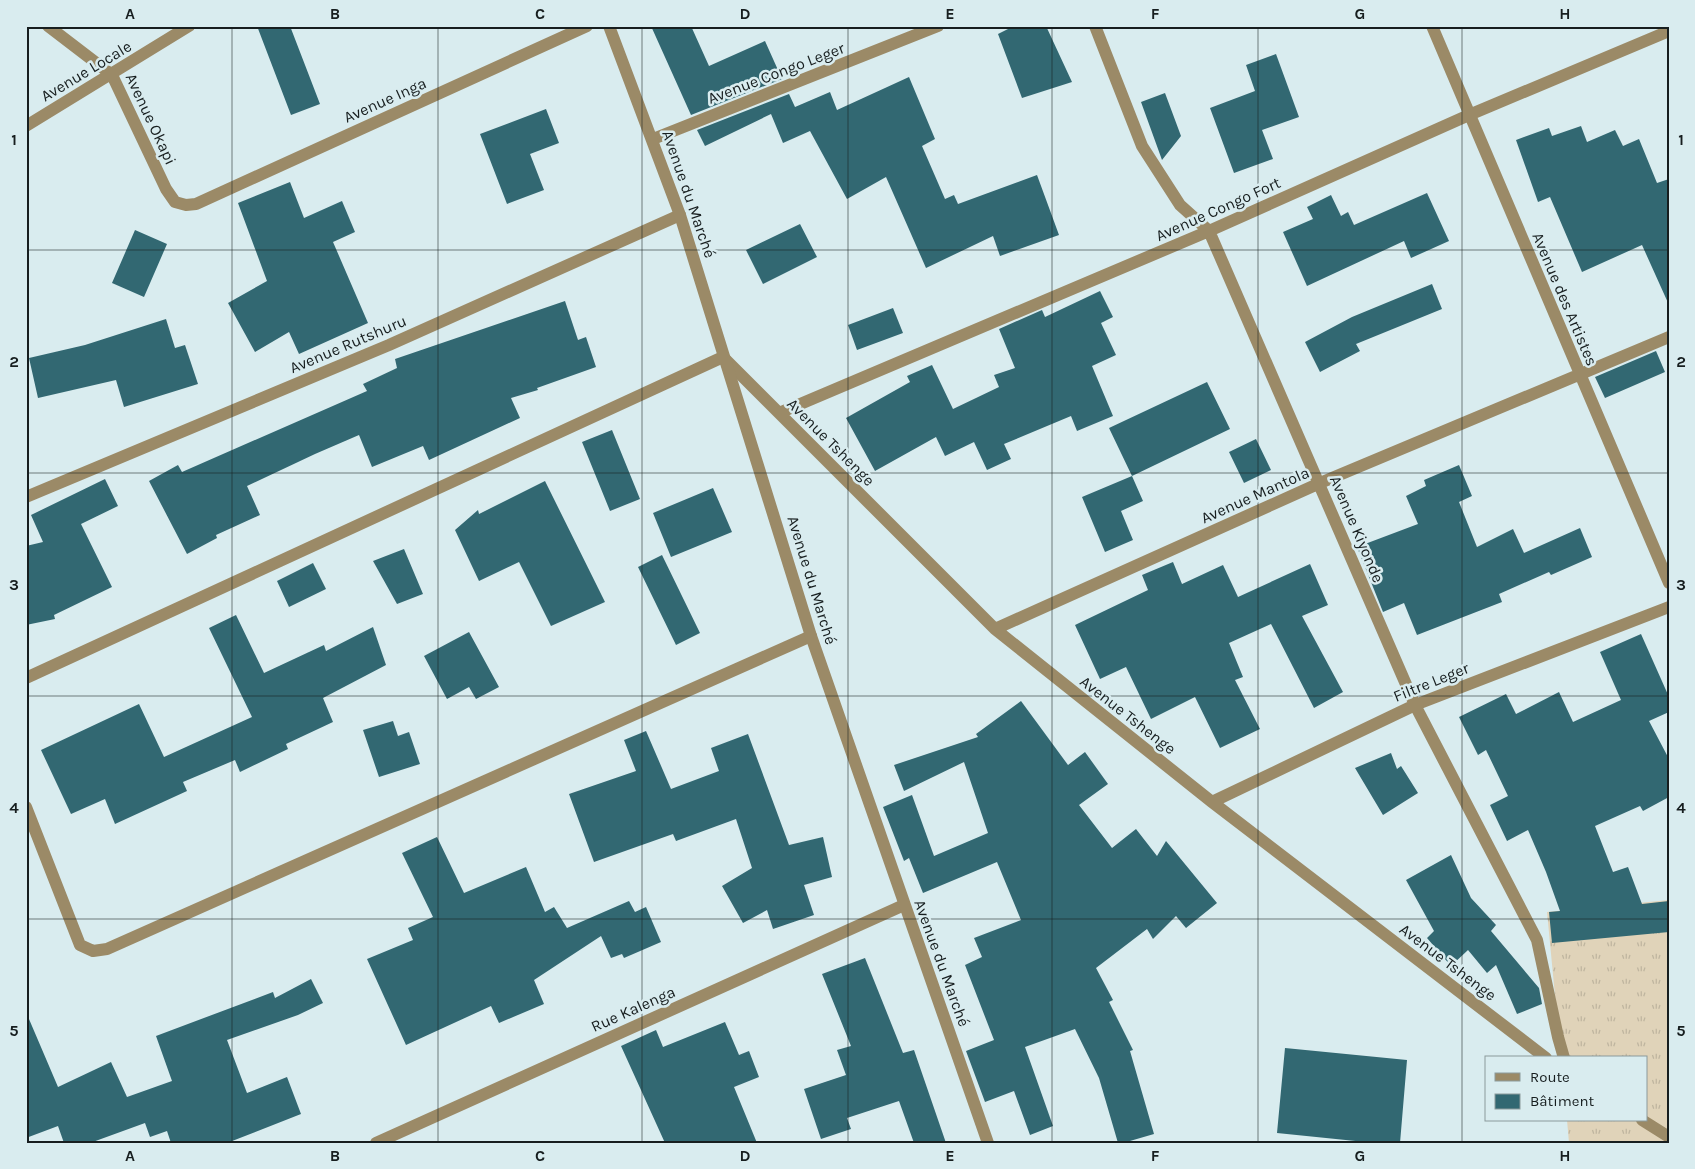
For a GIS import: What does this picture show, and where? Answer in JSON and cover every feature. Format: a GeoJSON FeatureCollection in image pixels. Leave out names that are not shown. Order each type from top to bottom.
{"type":"FeatureCollection","features":[{"type":"Feature","properties":{"kind":"street","name":"Avenue Okapi"},"geometry":{"type":"LineString","coordinates":[[48,26],[112,75],[170,197],[180,204],[196,204]]}},
{"type":"Feature","properties":{"kind":"street","name":"Avenue Locale"},"geometry":{"type":"LineString","coordinates":[[26,126],[112,75],[189,26]]}},
{"type":"Feature","properties":{"kind":"street","name":"Avenue Inga"},"geometry":{"type":"LineString","coordinates":[[196,204],[587,26]]}},
{"type":"Feature","properties":{"kind":"street","name":"Avenue du Marché"},"geometry":{"type":"LineString","coordinates":[[609,26],[653,138],[680,215],[811,636],[988,1143]]}},
{"type":"Feature","properties":{"kind":"street","name":"Avenue Congo Leger"},"geometry":{"type":"LineString","coordinates":[[653,138],[938,26]]}},
{"type":"Feature","properties":{"kind":"street","name":"Avenue Kiyonde"},"geometry":{"type":"LineString","coordinates":[[1095,26],[1142,146],[1180,205],[1210,231],[1415,705],[1537,940],[1563,1056]]}},
{"type":"Feature","properties":{"kind":"street","name":"Avenue des Artistes"},"geometry":{"type":"LineString","coordinates":[[1432,26],[1669,583]]}},
{"type":"Feature","properties":{"kind":"street","name":"Avenue Congo Fort"},"geometry":{"type":"LineString","coordinates":[[779,413],[1210,231],[1470,115],[1669,31]]}},
{"type":"Feature","properties":{"kind":"street","name":"Avenue Rutshuru"},"geometry":{"type":"LineString","coordinates":[[26,497],[389,344],[680,215]]}},
{"type":"Feature","properties":{"kind":"street","name":"Avenue Mantola"},"geometry":{"type":"LineString","coordinates":[[995,629],[1320,483],[1669,337]]}},
{"type":"Feature","properties":{"kind":"street","name":"Avenue Tshenge"},"geometry":{"type":"LineString","coordinates":[[723,357],[995,629],[1212,802],[1543,1056]]}},
{"type":"Feature","properties":{"kind":"street"},"geometry":{"type":"LineString","coordinates":[[26,678],[723,357]]}},
{"type":"Feature","properties":{"kind":"street","name":"Filtre Leger"},"geometry":{"type":"LineString","coordinates":[[1212,802],[1415,705],[1669,607]]}},
{"type":"Feature","properties":{"kind":"street"},"geometry":{"type":"LineString","coordinates":[[26,807],[80,945],[93,951],[107,949],[811,636]]}},
{"type":"Feature","properties":{"kind":"street","name":"Rue Kalenga"},"geometry":{"type":"LineString","coordinates":[[376,1143],[904,906]]}},
{"type":"Feature","properties":{"kind":"street"},"geometry":{"type":"LineString","coordinates":[[1645,1122],[1669,1137]]}},
{"type":"Feature","properties":{"kind":"green space"},"geometry":{"type":"Polygon","coordinates":[[[1669,900],[1669,1143],[1569,1143],[1567,1122],[1648,1122],[1648,1056],[1561,1056],[1547,912],[1669,900]]]}},
{"type":"Feature","properties":{"kind":"building"},"geometry":{"type":"Polygon","coordinates":[[[257,26],[290,26],[320,104],[291,115],[257,26]]]}},
{"type":"Feature","properties":{"kind":"building"},"geometry":{"type":"Polygon","coordinates":[[[651,26],[691,26],[709,66],[765,41],[782,79],[691,115],[651,26]]]}},
{"type":"Feature","properties":{"kind":"building"},"geometry":{"type":"Polygon","coordinates":[[[1014,26],[1046,26],[1072,82],[1022,98],[998,34],[1014,26]]]}},
{"type":"Feature","properties":{"kind":"building"},"geometry":{"type":"Polygon","coordinates":[[[1276,54],[1299,117],[1262,130],[1273,159],[1234,173],[1210,108],[1255,91],[1246,65],[1276,54]]]}},
{"type":"Feature","properties":{"kind":"building"},"geometry":{"type":"Polygon","coordinates":[[[909,77],[935,139],[922,146],[945,199],[954,195],[958,204],[1037,175],[1059,235],[1000,256],[993,236],[926,268],[886,177],[847,199],[810,131],[783,143],[771,114],[705,146],[697,130],[789,94],[795,107],[830,92],[837,110],[909,77]]]}},
{"type":"Feature","properties":{"kind":"building"},"geometry":{"type":"Polygon","coordinates":[[[1165,93],[1181,136],[1162,160],[1141,102],[1165,93]]]}},
{"type":"Feature","properties":{"kind":"building"},"geometry":{"type":"Polygon","coordinates":[[[546,109],[559,143],[530,154],[544,190],[507,204],[480,134],[546,109]]]}},
{"type":"Feature","properties":{"kind":"building"},"geometry":{"type":"Polygon","coordinates":[[[1581,126],[1587,142],[1615,130],[1623,146],[1639,139],[1657,183],[1669,179],[1669,305],[1642,245],[1582,272],[1550,197],[1538,202],[1516,140],[1549,128],[1552,136],[1581,126]]]}},
{"type":"Feature","properties":{"kind":"building"},"geometry":{"type":"Polygon","coordinates":[[[290,182],[304,218],[342,201],[355,232],[333,242],[368,323],[299,354],[289,332],[255,352],[228,303],[267,281],[238,203],[290,182]]]}},
{"type":"Feature","properties":{"kind":"building"},"geometry":{"type":"Polygon","coordinates":[[[1427,193],[1449,241],[1411,258],[1404,241],[1307,286],[1283,232],[1313,219],[1307,207],[1331,195],[1341,216],[1348,212],[1354,225],[1427,193]]]}},
{"type":"Feature","properties":{"kind":"building"},"geometry":{"type":"Polygon","coordinates":[[[800,224],[817,257],[763,284],[746,250],[800,224]]]}},
{"type":"Feature","properties":{"kind":"building"},"geometry":{"type":"Polygon","coordinates":[[[135,230],[167,244],[144,297],[112,283],[135,230]]]}},
{"type":"Feature","properties":{"kind":"building"},"geometry":{"type":"Polygon","coordinates":[[[1432,284],[1442,309],[1356,344],[1360,351],[1320,372],[1305,342],[1352,317],[1432,284]]]}},
{"type":"Feature","properties":{"kind":"building"},"geometry":{"type":"Polygon","coordinates":[[[1100,291],[1113,317],[1101,323],[1116,355],[1092,366],[1113,416],[1077,431],[1071,416],[1004,444],[1011,459],[987,470],[974,442],[945,456],[936,437],[875,471],[846,418],[910,382],[907,376],[932,365],[953,409],[999,387],[994,375],[1015,368],[999,329],[1042,310],[1045,317],[1100,291]]]}},
{"type":"Feature","properties":{"kind":"building"},"geometry":{"type":"Polygon","coordinates":[[[565,301],[578,340],[586,337],[596,367],[537,388],[538,390],[511,398],[520,418],[429,460],[423,446],[372,467],[359,435],[247,486],[260,515],[216,535],[217,538],[187,554],[149,481],[178,465],[182,472],[367,391],[363,384],[397,368],[395,359],[565,301]]]}},
{"type":"Feature","properties":{"kind":"building"},"geometry":{"type":"Polygon","coordinates":[[[893,308],[903,333],[857,350],[848,325],[893,308]]]}},
{"type":"Feature","properties":{"kind":"building"},"geometry":{"type":"Polygon","coordinates":[[[166,319],[175,348],[185,345],[198,384],[124,407],[116,380],[38,398],[29,358],[85,345],[166,319]]]}},
{"type":"Feature","properties":{"kind":"building"},"geometry":{"type":"Polygon","coordinates":[[[1656,351],[1665,372],[1605,398],[1595,377],[1656,351]]]}},
{"type":"Feature","properties":{"kind":"building"},"geometry":{"type":"Polygon","coordinates":[[[1207,382],[1230,429],[1132,476],[1109,428],[1207,382]]]}},
{"type":"Feature","properties":{"kind":"building"},"geometry":{"type":"Polygon","coordinates":[[[612,430],[640,499],[610,511],[582,442],[612,430]]]}},
{"type":"Feature","properties":{"kind":"building"},"geometry":{"type":"Polygon","coordinates":[[[1256,439],[1271,470],[1244,483],[1229,452],[1256,439]]]}},
{"type":"Feature","properties":{"kind":"building"},"geometry":{"type":"Polygon","coordinates":[[[1459,465],[1472,496],[1459,502],[1477,547],[1513,529],[1524,553],[1580,528],[1592,557],[1551,575],[1549,572],[1499,594],[1502,602],[1417,635],[1404,603],[1383,612],[1357,547],[1418,524],[1406,496],[1426,486],[1424,480],[1459,465]]]}},
{"type":"Feature","properties":{"kind":"building"},"geometry":{"type":"Polygon","coordinates":[[[1132,476],[1143,501],[1121,511],[1133,540],[1105,552],[1082,497],[1132,476]]]}},
{"type":"Feature","properties":{"kind":"building"},"geometry":{"type":"Polygon","coordinates":[[[105,479],[118,506],[81,524],[112,587],[54,615],[55,619],[26,625],[26,546],[43,542],[31,515],[105,479]]]}},
{"type":"Feature","properties":{"kind":"building"},"geometry":{"type":"Polygon","coordinates":[[[545,481],[605,602],[551,626],[519,562],[479,581],[455,530],[478,510],[479,514],[545,481]]]}},
{"type":"Feature","properties":{"kind":"building"},"geometry":{"type":"Polygon","coordinates":[[[713,488],[732,532],[671,557],[653,513],[713,488]]]}},
{"type":"Feature","properties":{"kind":"building"},"geometry":{"type":"Polygon","coordinates":[[[404,549],[423,594],[397,604],[373,561],[404,549]]]}},
{"type":"Feature","properties":{"kind":"building"},"geometry":{"type":"Polygon","coordinates":[[[662,555],[700,633],[676,645],[638,567],[662,555]]]}},
{"type":"Feature","properties":{"kind":"building"},"geometry":{"type":"Polygon","coordinates":[[[1173,562],[1182,584],[1223,565],[1238,597],[1310,564],[1328,605],[1302,616],[1343,692],[1314,708],[1271,624],[1229,643],[1243,677],[1235,680],[1260,729],[1220,748],[1195,697],[1151,719],[1126,667],[1100,679],[1075,625],[1148,590],[1142,575],[1173,562]]]}},
{"type":"Feature","properties":{"kind":"building"},"geometry":{"type":"Polygon","coordinates":[[[313,563],[326,589],[289,607],[277,581],[313,563]]]}},
{"type":"Feature","properties":{"kind":"building"},"geometry":{"type":"Polygon","coordinates":[[[236,615],[264,673],[324,645],[326,651],[373,627],[386,665],[323,698],[333,722],[286,744],[288,749],[240,772],[235,760],[183,782],[187,791],[115,824],[105,799],[71,814],[41,750],[139,704],[164,757],[252,717],[209,628],[236,615]]]}},
{"type":"Feature","properties":{"kind":"building"},"geometry":{"type":"Polygon","coordinates":[[[469,632],[499,687],[476,699],[469,687],[447,699],[424,656],[469,632]]]}},
{"type":"Feature","properties":{"kind":"building"},"geometry":{"type":"Polygon","coordinates":[[[1641,634],[1669,697],[1669,712],[1649,721],[1669,759],[1669,797],[1643,811],[1640,806],[1595,826],[1613,872],[1628,867],[1642,904],[1669,901],[1669,932],[1552,943],[1549,912],[1560,911],[1546,872],[1528,830],[1507,841],[1490,805],[1508,796],[1486,750],[1478,755],[1459,717],[1506,694],[1516,714],[1559,692],[1573,722],[1621,700],[1600,652],[1641,634]]]}},
{"type":"Feature","properties":{"kind":"building"},"geometry":{"type":"Polygon","coordinates":[[[1021,701],[1068,765],[1085,752],[1108,784],[1079,805],[1112,848],[1136,829],[1157,856],[1166,841],[1217,903],[1186,928],[1176,916],[1153,939],[1147,929],[1096,968],[1113,1000],[1109,1002],[1133,1050],[1130,1051],[1154,1134],[1123,1143],[1118,1143],[1099,1078],[1075,1029],[1025,1047],[1053,1126],[1030,1135],[1014,1091],[985,1102],[966,1051],[994,1040],[965,965],[982,957],[974,938],[1021,920],[997,862],[923,893],[909,858],[904,861],[883,807],[912,795],[934,856],[988,833],[964,762],[904,791],[894,765],[978,737],[976,734],[1021,701]]]}},
{"type":"Feature","properties":{"kind":"building"},"geometry":{"type":"Polygon","coordinates":[[[393,721],[398,736],[409,732],[420,764],[379,777],[363,730],[393,721]]]}},
{"type":"Feature","properties":{"kind":"building"},"geometry":{"type":"Polygon","coordinates":[[[646,731],[671,789],[719,771],[711,748],[748,734],[789,845],[823,837],[832,877],[804,885],[814,915],[773,929],[767,910],[743,923],[722,886],[752,868],[736,819],[676,841],[673,834],[594,862],[569,794],[636,771],[624,740],[646,731]]]}},
{"type":"Feature","properties":{"kind":"building"},"geometry":{"type":"Polygon","coordinates":[[[1391,753],[1397,769],[1401,766],[1418,793],[1383,815],[1355,768],[1391,753]]]}},
{"type":"Feature","properties":{"kind":"building"},"geometry":{"type":"Polygon","coordinates":[[[437,837],[464,893],[526,867],[545,912],[554,907],[567,928],[629,901],[635,912],[646,907],[661,942],[624,958],[622,954],[611,958],[601,936],[534,980],[544,1004],[499,1023],[491,1006],[406,1045],[367,959],[413,940],[408,928],[433,917],[402,853],[437,837]]]}},
{"type":"Feature","properties":{"kind":"building"},"geometry":{"type":"Polygon","coordinates":[[[1451,855],[1471,898],[1496,925],[1491,931],[1539,988],[1542,1004],[1517,1014],[1496,965],[1487,973],[1468,950],[1451,966],[1427,938],[1434,931],[1406,880],[1451,855]]]}},
{"type":"Feature","properties":{"kind":"building"},"geometry":{"type":"Polygon","coordinates":[[[865,958],[903,1053],[914,1050],[946,1143],[914,1143],[899,1101],[847,1118],[851,1129],[821,1139],[804,1089],[846,1075],[837,1050],[851,1046],[822,974],[865,958]]]}},
{"type":"Feature","properties":{"kind":"building"},"geometry":{"type":"Polygon","coordinates":[[[311,979],[323,1003],[298,1015],[227,1040],[247,1093],[287,1077],[301,1114],[227,1143],[171,1143],[167,1131],[150,1137],[145,1123],[90,1143],[64,1143],[58,1126],[26,1138],[26,1012],[58,1087],[111,1062],[127,1097],[172,1081],[156,1036],[273,992],[275,998],[311,979]]]}},
{"type":"Feature","properties":{"kind":"building"},"geometry":{"type":"Polygon","coordinates":[[[725,1022],[739,1055],[749,1051],[759,1077],[734,1087],[757,1143],[665,1143],[621,1046],[656,1030],[663,1047],[725,1022]]]}},
{"type":"Feature","properties":{"kind":"building"},"geometry":{"type":"Polygon","coordinates":[[[1285,1048],[1407,1060],[1400,1143],[1375,1143],[1277,1133],[1285,1048]]]}}]}
